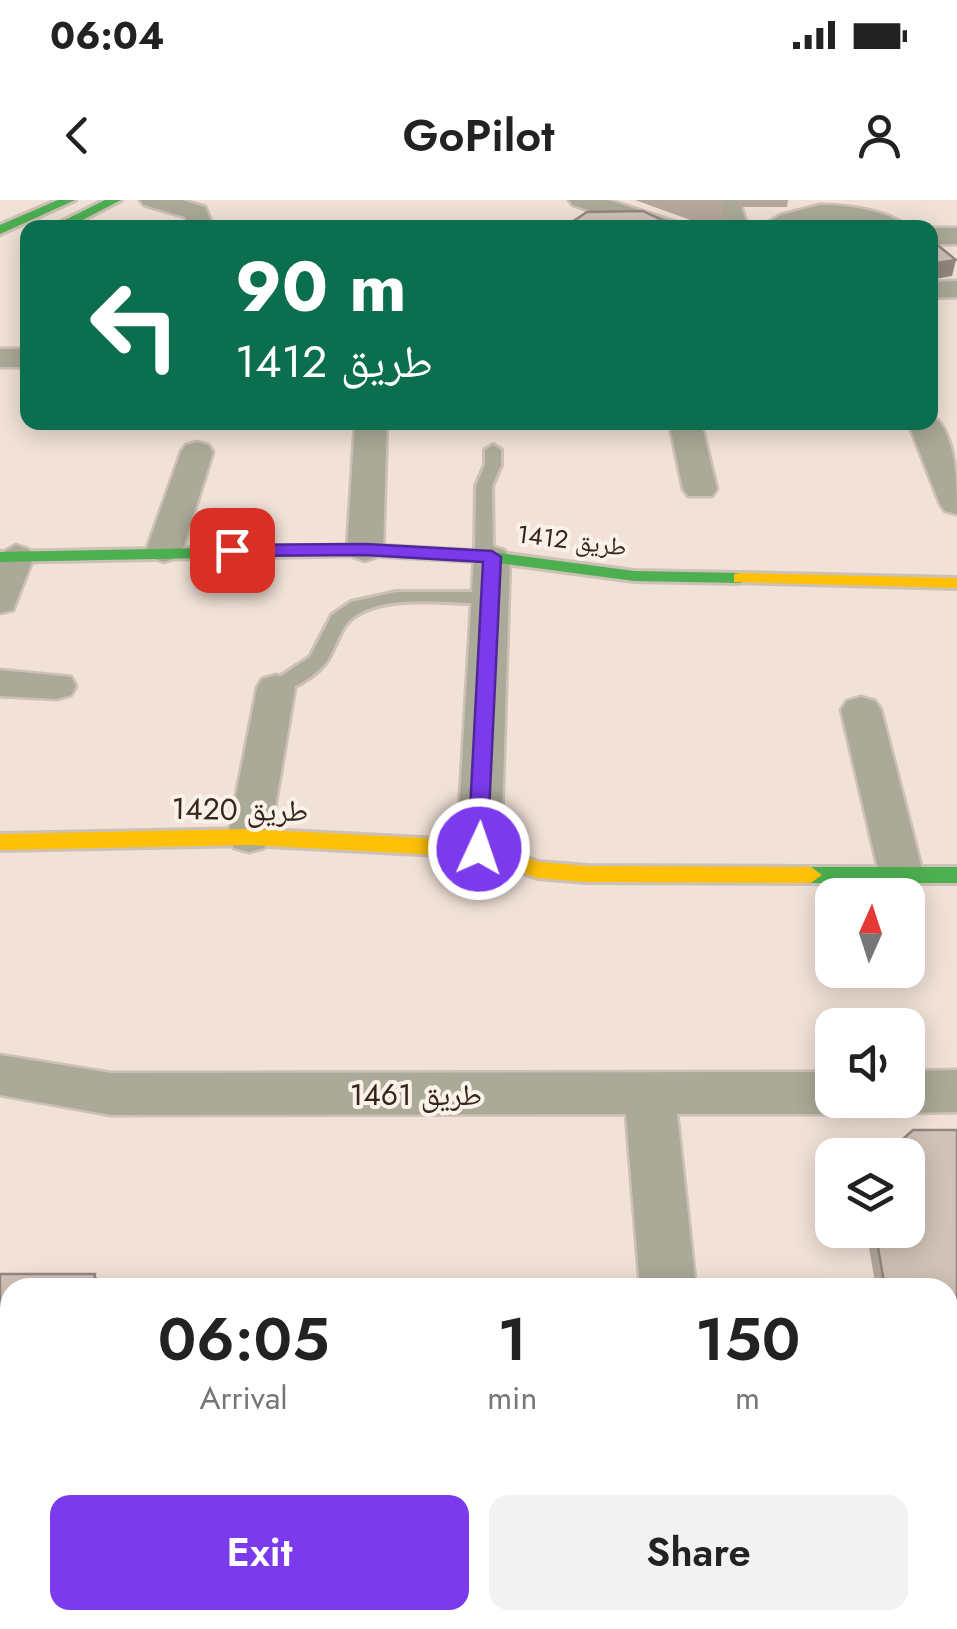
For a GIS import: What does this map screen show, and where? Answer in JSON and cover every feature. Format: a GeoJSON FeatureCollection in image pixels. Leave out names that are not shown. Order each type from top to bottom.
{"type":"FeatureCollection","features":[{"type":"Feature","properties":{"kind":"street"},"geometry":{"type":"LineString","coordinates":[[0,253],[12,232],[22,200]]}},
{"type":"Feature","properties":{"kind":"street"},"geometry":{"type":"LineString","coordinates":[[33,220],[69,200]]}},
{"type":"Feature","properties":{"kind":"street"},"geometry":{"type":"LineString","coordinates":[[72,220],[115,200]]}},
{"type":"Feature","properties":{"kind":"street"},"geometry":{"type":"LineString","coordinates":[[153,200],[196,212],[199,220]]}},
{"type":"Feature","properties":{"kind":"street"},"geometry":{"type":"LineString","coordinates":[[582,200],[643,220]]}},
{"type":"Feature","properties":{"kind":"street"},"geometry":{"type":"LineString","coordinates":[[791,220],[820,205],[870,220]]}},
{"type":"Feature","properties":{"kind":"street"},"geometry":{"type":"LineString","coordinates":[[598,220],[616,211]]}},
{"type":"Feature","properties":{"kind":"street"},"geometry":{"type":"LineString","coordinates":[[365,550],[371,430]]}},
{"type":"Feature","properties":{"kind":"street"},"geometry":{"type":"LineString","coordinates":[[687,430],[700,489]]}},
{"type":"Feature","properties":{"kind":"street"},"geometry":{"type":"LineString","coordinates":[[937,435],[957,504]]}},
{"type":"Feature","properties":{"kind":"street"},"geometry":{"type":"LineString","coordinates":[[164,551],[197,452]]}},
{"type":"Feature","properties":{"kind":"street","name":"طريق 1412"},"geometry":{"type":"LineString","coordinates":[[8,556],[365,550],[488,556],[634,576],[957,583]]}},
{"type":"Feature","properties":{"kind":"street"},"geometry":{"type":"LineString","coordinates":[[0,602],[8,556]]}},
{"type":"Feature","properties":{"kind":"street"},"geometry":{"type":"LineString","coordinates":[[479,849],[490,598],[488,556]]}},
{"type":"Feature","properties":{"kind":"street"},"geometry":{"type":"LineString","coordinates":[[0,684],[57,686]]}},
{"type":"Feature","properties":{"kind":"street"},"geometry":{"type":"LineString","coordinates":[[249,837],[276,688]]}},
{"type":"Feature","properties":{"kind":"street"},"geometry":{"type":"LineString","coordinates":[[860,710],[900,873]]}},
{"type":"Feature","properties":{"kind":"street","name":"طريق 1420"},"geometry":{"type":"LineString","coordinates":[[0,842],[249,837],[479,849],[537,870],[587,874],[957,875]]}},
{"type":"Feature","properties":{"kind":"street","name":"طريق 1461"},"geometry":{"type":"LineString","coordinates":[[0,1076],[111,1094],[815,1093]]}},
{"type":"Feature","properties":{"kind":"street"},"geometry":{"type":"LineString","coordinates":[[925,1092],[957,1091]]}},
{"type":"Feature","properties":{"kind":"street"},"geometry":{"type":"LineString","coordinates":[[650,1096],[667,1278]]}},
{"type":"Feature","properties":{"kind":"lane"},"geometry":{"type":"LineString","coordinates":[[488,556],[484,486],[493,465],[493,450]]}},
{"type":"Feature","properties":{"kind":"lane"},"geometry":{"type":"LineString","coordinates":[[276,688],[318,661],[339,619],[358,606],[396,598],[490,598]]}},
{"type":"Feature","properties":{"kind":"building"},"geometry":{"type":"Polygon","coordinates":[[[643,211],[662,220],[575,220],[587,212],[643,211]]]}},
{"type":"Feature","properties":{"kind":"building"},"geometry":{"type":"Polygon","coordinates":[[[938,245],[956,260],[938,263],[938,245]]]}},
{"type":"Feature","properties":{"kind":"building"},"geometry":{"type":"Polygon","coordinates":[[[913,1130],[957,1130],[957,1278],[883,1278],[878,1248],[925,1248],[925,1138],[904,1138],[913,1130]]]}},
{"type":"Feature","properties":{"kind":"building"},"geometry":{"type":"Polygon","coordinates":[[[0,1274],[95,1274],[94,1278],[0,1278],[0,1274]]]}},
{"type":"Feature","properties":{"kind":"traffic: fast"},"geometry":{"type":"LineString","coordinates":[[23,220],[69,200]]}},
{"type":"Feature","properties":{"kind":"traffic: fast"},"geometry":{"type":"LineString","coordinates":[[72,220],[115,200]]}},
{"type":"Feature","properties":{"kind":"traffic: fast"},"geometry":{"type":"LineString","coordinates":[[0,230],[20,221]]}},
{"type":"Feature","properties":{"kind":"traffic: fast"},"geometry":{"type":"LineString","coordinates":[[0,557],[365,550],[492,557],[634,576],[740,578]]}},
{"type":"Feature","properties":{"kind":"traffic: fast"},"geometry":{"type":"LineString","coordinates":[[811,875],[957,875]]}},
{"type":"Feature","properties":{"kind":"traffic: slow"},"geometry":{"type":"LineString","coordinates":[[740,578],[957,583]]}},
{"type":"Feature","properties":{"kind":"traffic: slow"},"geometry":{"type":"LineString","coordinates":[[0,842],[249,837],[479,849],[537,870],[587,874],[811,875]]}},
{"type":"Feature","properties":{"kind":"route"},"geometry":{"type":"LineString","coordinates":[[232,550],[365,550],[492,557],[479,849]]}}]}
